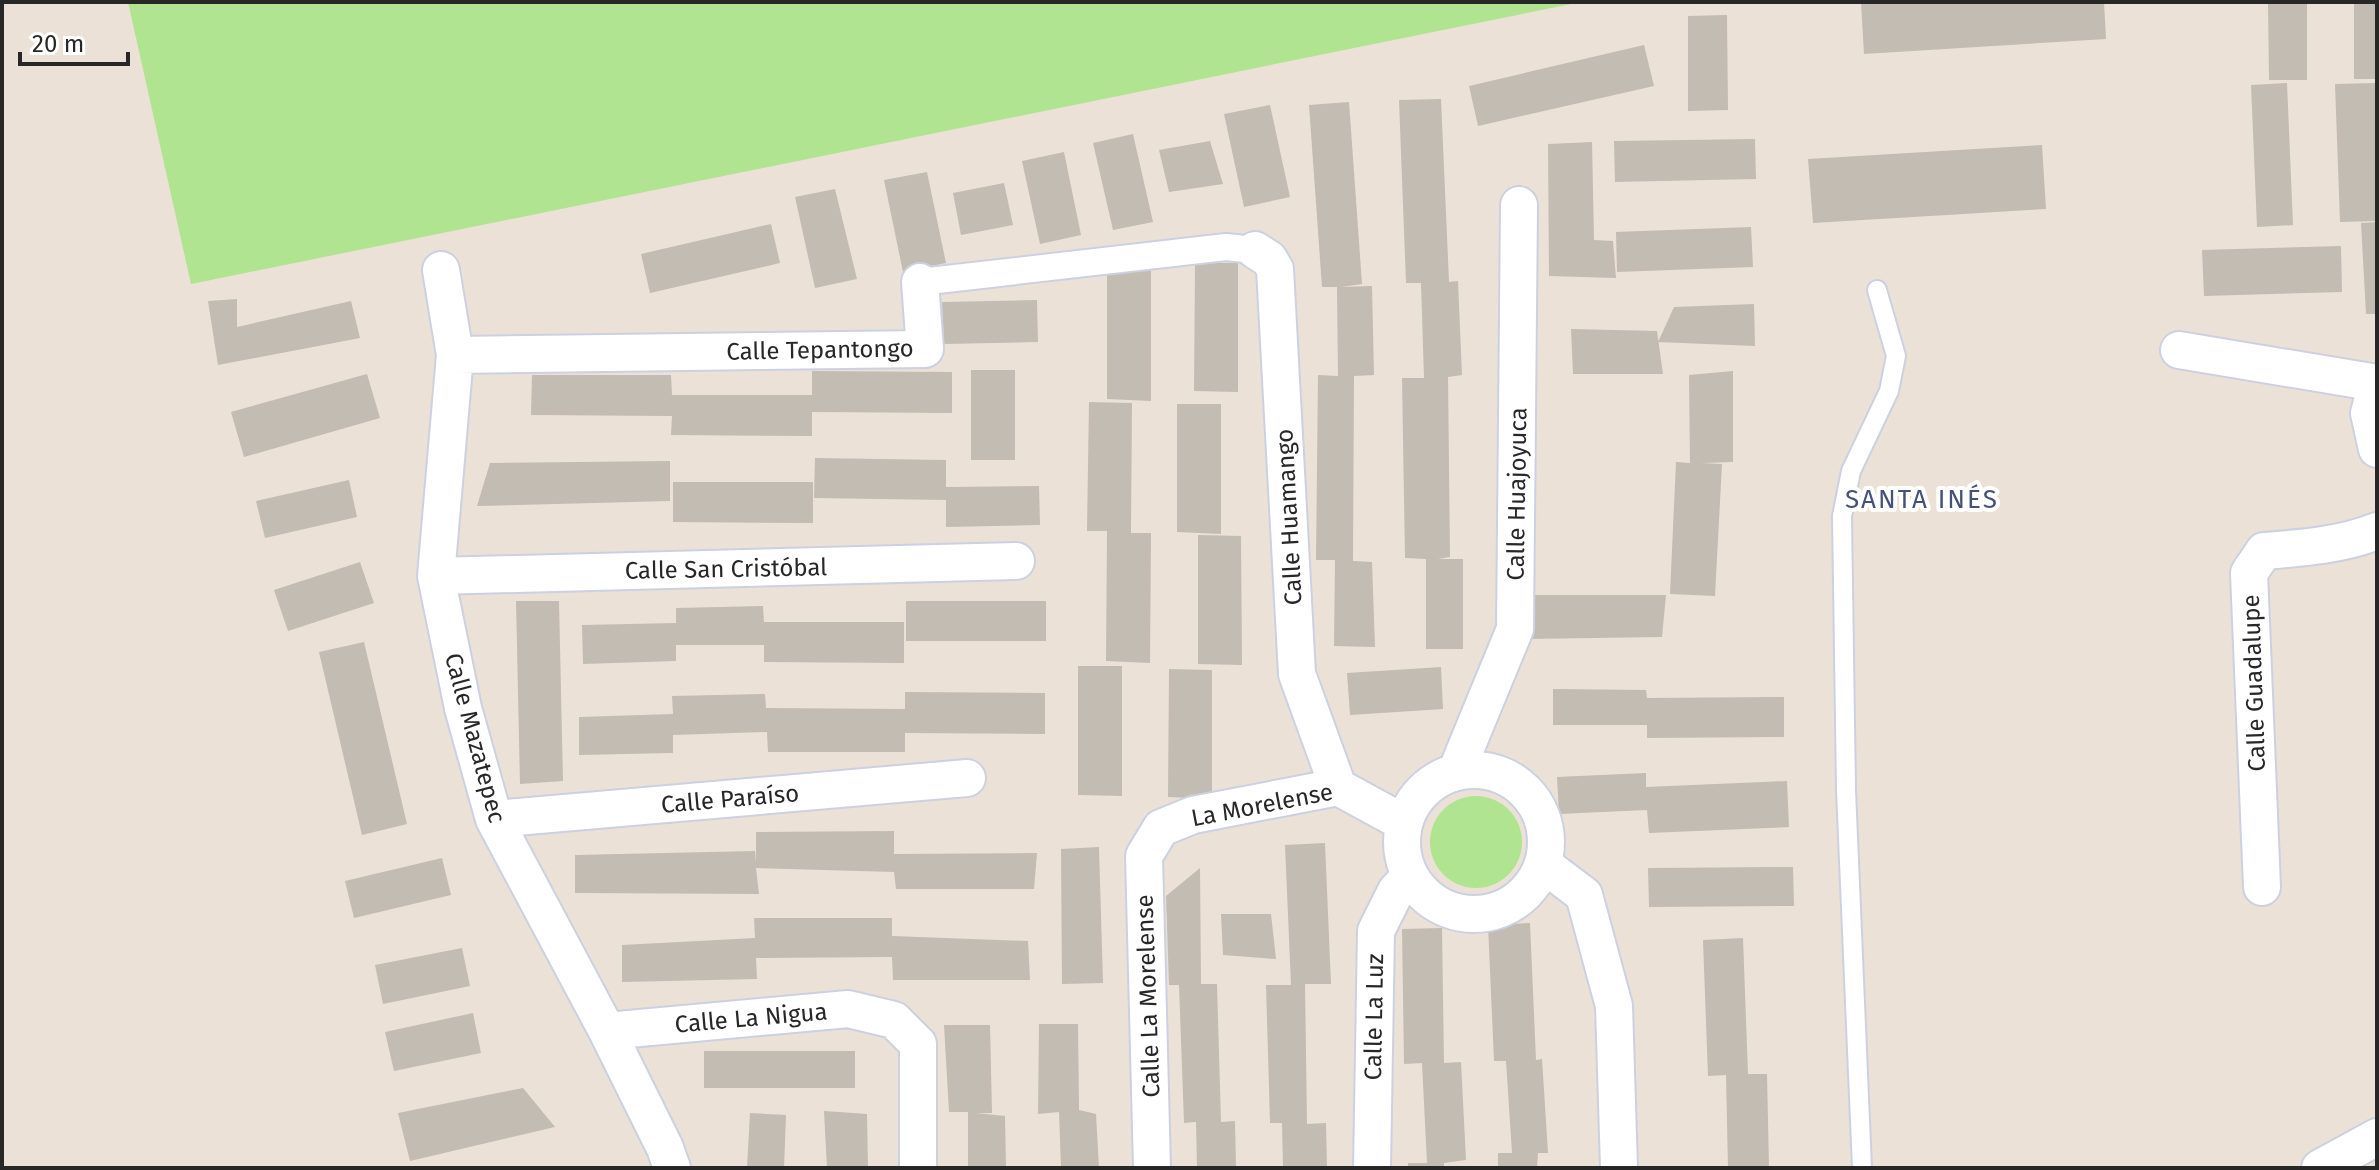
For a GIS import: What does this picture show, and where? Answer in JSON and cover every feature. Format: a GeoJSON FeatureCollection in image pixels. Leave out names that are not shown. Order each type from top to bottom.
{"type":"FeatureCollection","features":[{"type":"Feature","properties":{"kind":"street","name":"Calle Huajoyuca"},"geometry":{"type":"LineString","coordinates":[[1456,772],[1515,629],[1519,205]]}},
{"type":"Feature","properties":{"kind":"street","name":"Calle Tepantongo"},"geometry":{"type":"LineString","coordinates":[[455,355],[925,349],[920,282],[1226,247],[1255,250]]}},
{"type":"Feature","properties":{"kind":"street","name":"Calle Huamango"},"geometry":{"type":"LineString","coordinates":[[1255,250],[1269,259],[1275,269],[1297,674],[1338,787]]}},
{"type":"Feature","properties":{"kind":"street","name":"Calle Mazatepec"},"geometry":{"type":"LineString","coordinates":[[441,270],[455,355],[436,576],[463,708],[494,819],[607,1031],[672,1168]]}},
{"type":"Feature","properties":{"kind":"street"},"geometry":{"type":"LineString","coordinates":[[2179,350],[2377,384],[2369,413],[2377,449]]}},
{"type":"Feature","properties":{"kind":"street","name":"Calle Guadalupe"},"geometry":{"type":"LineString","coordinates":[[2262,887],[2249,573],[2264,551],[2359,538],[2377,531]]}},
{"type":"Feature","properties":{"kind":"street","name":"Calle San Cristóbal"},"geometry":{"type":"LineString","coordinates":[[436,576],[1016,561]]}},
{"type":"Feature","properties":{"kind":"street"},"geometry":{"type":"LineString","coordinates":[[1475,769],[1501,774],[1522,787],[1538,807],[1546,829],[1543,864],[1527,892],[1509,906],[1488,913],[1464,914],[1443,907],[1424,895],[1410,876],[1402,853],[1404,823],[1411,803],[1428,785],[1456,772],[1475,769]]}},
{"type":"Feature","properties":{"kind":"street","name":"Calle Paraíso"},"geometry":{"type":"LineString","coordinates":[[494,819],[967,778]]}},
{"type":"Feature","properties":{"kind":"street","name":"La Morelense"},"geometry":{"type":"LineString","coordinates":[[1161,828],[1193,815],[1338,787],[1404,823]]}},
{"type":"Feature","properties":{"kind":"street","name":"Calle La Morelense"},"geometry":{"type":"LineString","coordinates":[[1152,1168],[1144,856],[1161,828]]}},
{"type":"Feature","properties":{"kind":"street"},"geometry":{"type":"LineString","coordinates":[[1543,864],[1584,895],[1614,1006],[1619,1168]]}},
{"type":"Feature","properties":{"kind":"street","name":"Calle La Luz"},"geometry":{"type":"LineString","coordinates":[[1372,1168],[1376,931],[1396,891],[1410,876]]}},
{"type":"Feature","properties":{"kind":"street","name":"Calle La Nigua"},"geometry":{"type":"LineString","coordinates":[[607,1031],[848,1009],[894,1020],[918,1044],[918,1168]]}},
{"type":"Feature","properties":{"kind":"street"},"geometry":{"type":"LineString","coordinates":[[2320,1168],[2377,1137]]}},
{"type":"Feature","properties":{"kind":"lane"},"geometry":{"type":"LineString","coordinates":[[1862,1168],[1846,790],[1842,516],[1851,471],[1889,391],[1896,356],[1877,290]]}},
{"type":"Feature","properties":{"kind":"green space"},"geometry":{"type":"Polygon","coordinates":[[[128,2],[1581,2],[191,284],[128,2]]]}},
{"type":"Feature","properties":{"kind":"green space"},"geometry":{"type":"Polygon","coordinates":[[[1476,796],[1494,799],[1509,809],[1519,824],[1522,842],[1519,860],[1509,875],[1494,885],[1476,888],[1458,885],[1443,875],[1433,860],[1430,842],[1433,824],[1443,809],[1458,799],[1476,796]]]}},
{"type":"Feature","properties":{"kind":"building"},"geometry":{"type":"Polygon","coordinates":[[[1861,2],[2104,2],[2106,39],[1864,54],[1861,2]]]}},
{"type":"Feature","properties":{"kind":"building"},"geometry":{"type":"Polygon","coordinates":[[[2268,2],[2307,2],[2307,80],[2269,80],[2268,2]]]}},
{"type":"Feature","properties":{"kind":"building"},"geometry":{"type":"Polygon","coordinates":[[[2354,2],[2377,2],[2377,79],[2354,79],[2354,2]]]}},
{"type":"Feature","properties":{"kind":"building"},"geometry":{"type":"Polygon","coordinates":[[[1727,15],[1728,110],[1688,111],[1688,16],[1727,15]]]}},
{"type":"Feature","properties":{"kind":"building"},"geometry":{"type":"Polygon","coordinates":[[[1644,45],[1654,86],[1478,126],[1469,86],[1644,45]]]}},
{"type":"Feature","properties":{"kind":"building"},"geometry":{"type":"Polygon","coordinates":[[[2287,83],[2293,225],[2257,227],[2251,85],[2287,83]]]}},
{"type":"Feature","properties":{"kind":"building"},"geometry":{"type":"Polygon","coordinates":[[[2376,83],[2377,221],[2340,222],[2335,84],[2376,83]]]}},
{"type":"Feature","properties":{"kind":"building"},"geometry":{"type":"Polygon","coordinates":[[[1441,99],[1449,282],[1458,281],[1462,375],[1448,377],[1450,557],[1438,559],[1463,559],[1463,649],[1426,649],[1426,559],[1405,558],[1402,378],[1424,378],[1421,283],[1406,283],[1399,100],[1441,99]]]}},
{"type":"Feature","properties":{"kind":"building"},"geometry":{"type":"Polygon","coordinates":[[[1349,102],[1362,284],[1341,287],[1372,286],[1374,375],[1354,376],[1353,561],[1372,562],[1375,647],[1334,646],[1335,560],[1316,560],[1318,375],[1338,376],[1337,287],[1322,287],[1309,105],[1349,102]]]}},
{"type":"Feature","properties":{"kind":"building"},"geometry":{"type":"Polygon","coordinates":[[[1270,105],[1290,197],[1244,207],[1224,114],[1270,105]]]}},
{"type":"Feature","properties":{"kind":"building"},"geometry":{"type":"Polygon","coordinates":[[[1133,134],[1153,222],[1113,230],[1093,143],[1133,134]]]}},
{"type":"Feature","properties":{"kind":"building"},"geometry":{"type":"Polygon","coordinates":[[[1755,139],[1756,179],[1615,182],[1614,141],[1755,139]]]}},
{"type":"Feature","properties":{"kind":"building"},"geometry":{"type":"Polygon","coordinates":[[[1210,141],[1223,184],[1169,192],[1159,150],[1210,141]]]}},
{"type":"Feature","properties":{"kind":"building"},"geometry":{"type":"Polygon","coordinates":[[[1592,142],[1594,240],[1613,241],[1616,278],[1549,276],[1548,144],[1592,142]]]}},
{"type":"Feature","properties":{"kind":"building"},"geometry":{"type":"Polygon","coordinates":[[[2042,145],[2046,209],[1813,223],[1808,159],[2042,145]]]}},
{"type":"Feature","properties":{"kind":"building"},"geometry":{"type":"Polygon","coordinates":[[[1064,152],[1081,235],[1040,244],[1022,161],[1064,152]]]}},
{"type":"Feature","properties":{"kind":"building"},"geometry":{"type":"Polygon","coordinates":[[[927,172],[946,263],[903,272],[884,180],[927,172]]]}},
{"type":"Feature","properties":{"kind":"building"},"geometry":{"type":"Polygon","coordinates":[[[1004,183],[1013,225],[961,235],[953,193],[1004,183]]]}},
{"type":"Feature","properties":{"kind":"building"},"geometry":{"type":"Polygon","coordinates":[[[835,189],[857,279],[815,288],[795,197],[835,189]]]}},
{"type":"Feature","properties":{"kind":"building"},"geometry":{"type":"Polygon","coordinates":[[[2377,222],[2377,314],[2366,314],[2361,223],[2377,222]]]}},
{"type":"Feature","properties":{"kind":"building"},"geometry":{"type":"Polygon","coordinates":[[[771,224],[780,263],[650,293],[641,254],[771,224]]]}},
{"type":"Feature","properties":{"kind":"building"},"geometry":{"type":"Polygon","coordinates":[[[1751,227],[1753,267],[1617,272],[1616,232],[1751,227]]]}},
{"type":"Feature","properties":{"kind":"building"},"geometry":{"type":"Polygon","coordinates":[[[2341,246],[2342,292],[2204,296],[2202,250],[2341,246]]]}},
{"type":"Feature","properties":{"kind":"building"},"geometry":{"type":"Polygon","coordinates":[[[1195,263],[1238,263],[1238,392],[1194,391],[1195,263]]]}},
{"type":"Feature","properties":{"kind":"building"},"geometry":{"type":"Polygon","coordinates":[[[1107,270],[1151,271],[1151,401],[1107,399],[1107,270]]]}},
{"type":"Feature","properties":{"kind":"building"},"geometry":{"type":"Polygon","coordinates":[[[237,299],[237,327],[351,301],[360,338],[218,365],[208,301],[237,299]]]}},
{"type":"Feature","properties":{"kind":"building"},"geometry":{"type":"Polygon","coordinates":[[[1037,300],[1038,342],[944,344],[942,302],[1037,300]]]}},
{"type":"Feature","properties":{"kind":"building"},"geometry":{"type":"Polygon","coordinates":[[[1754,304],[1755,346],[1658,342],[1674,307],[1754,304]]]}},
{"type":"Feature","properties":{"kind":"building"},"geometry":{"type":"Polygon","coordinates":[[[1571,329],[1657,331],[1663,374],[1573,374],[1571,329]]]}},
{"type":"Feature","properties":{"kind":"building"},"geometry":{"type":"Polygon","coordinates":[[[971,370],[1015,370],[1015,460],[971,460],[971,370]]]}},
{"type":"Feature","properties":{"kind":"building"},"geometry":{"type":"Polygon","coordinates":[[[812,371],[952,372],[952,413],[812,412],[812,436],[671,435],[672,416],[531,415],[532,375],[671,375],[672,395],[812,395],[812,371]]]}},
{"type":"Feature","properties":{"kind":"building"},"geometry":{"type":"Polygon","coordinates":[[[1733,371],[1733,462],[1701,463],[1722,464],[1715,596],[1670,594],[1676,462],[1690,463],[1689,375],[1733,371]]]}},
{"type":"Feature","properties":{"kind":"building"},"geometry":{"type":"Polygon","coordinates":[[[367,374],[380,418],[244,457],[231,412],[367,374]]]}},
{"type":"Feature","properties":{"kind":"building"},"geometry":{"type":"Polygon","coordinates":[[[1089,402],[1132,403],[1131,533],[1151,533],[1150,663],[1106,661],[1107,531],[1087,531],[1089,402]]]}},
{"type":"Feature","properties":{"kind":"building"},"geometry":{"type":"Polygon","coordinates":[[[1177,404],[1221,404],[1221,534],[1177,532],[1177,404]]]}},
{"type":"Feature","properties":{"kind":"building"},"geometry":{"type":"Polygon","coordinates":[[[815,458],[946,460],[946,487],[1039,486],[1040,525],[946,527],[946,500],[814,498],[815,458]]]}},
{"type":"Feature","properties":{"kind":"building"},"geometry":{"type":"Polygon","coordinates":[[[670,461],[670,501],[477,506],[490,463],[670,461]]]}},
{"type":"Feature","properties":{"kind":"building"},"geometry":{"type":"Polygon","coordinates":[[[349,480],[357,517],[265,538],[256,501],[349,480]]]}},
{"type":"Feature","properties":{"kind":"building"},"geometry":{"type":"Polygon","coordinates":[[[673,482],[813,482],[813,523],[673,522],[673,482]]]}},
{"type":"Feature","properties":{"kind":"building"},"geometry":{"type":"Polygon","coordinates":[[[1198,535],[1241,536],[1242,665],[1198,664],[1198,535]]]}},
{"type":"Feature","properties":{"kind":"building"},"geometry":{"type":"Polygon","coordinates":[[[360,562],[374,603],[288,631],[274,590],[360,562]]]}},
{"type":"Feature","properties":{"kind":"building"},"geometry":{"type":"Polygon","coordinates":[[[1535,595],[1666,595],[1662,637],[1525,639],[1535,595]]]}},
{"type":"Feature","properties":{"kind":"building"},"geometry":{"type":"Polygon","coordinates":[[[516,601],[559,601],[563,781],[520,784],[516,601]]]}},
{"type":"Feature","properties":{"kind":"building"},"geometry":{"type":"Polygon","coordinates":[[[906,601],[1046,601],[1046,641],[906,641],[906,601]]]}},
{"type":"Feature","properties":{"kind":"building"},"geometry":{"type":"Polygon","coordinates":[[[763,606],[764,622],[904,622],[904,663],[764,662],[764,645],[676,645],[676,661],[583,664],[582,625],[676,623],[676,608],[763,606]]]}},
{"type":"Feature","properties":{"kind":"building"},"geometry":{"type":"Polygon","coordinates":[[[364,642],[407,824],[362,835],[319,652],[364,642]]]}},
{"type":"Feature","properties":{"kind":"building"},"geometry":{"type":"Polygon","coordinates":[[[1078,666],[1122,666],[1122,796],[1078,795],[1078,666]]]}},
{"type":"Feature","properties":{"kind":"building"},"geometry":{"type":"Polygon","coordinates":[[[1441,667],[1443,709],[1350,715],[1347,673],[1441,667]]]}},
{"type":"Feature","properties":{"kind":"building"},"geometry":{"type":"Polygon","coordinates":[[[1169,669],[1212,670],[1212,799],[1168,797],[1169,669]]]}},
{"type":"Feature","properties":{"kind":"building"},"geometry":{"type":"Polygon","coordinates":[[[1553,689],[1646,690],[1647,698],[1784,697],[1784,737],[1647,738],[1647,725],[1553,725],[1553,689]]]}},
{"type":"Feature","properties":{"kind":"building"},"geometry":{"type":"Polygon","coordinates":[[[905,692],[1045,693],[1045,734],[905,733],[905,752],[768,752],[767,732],[673,735],[673,753],[579,755],[579,717],[673,714],[672,696],[765,694],[766,708],[905,709],[905,692]]]}},
{"type":"Feature","properties":{"kind":"building"},"geometry":{"type":"Polygon","coordinates":[[[1646,773],[1646,787],[1787,781],[1789,827],[1649,833],[1647,810],[1559,814],[1557,777],[1646,773]]]}},
{"type":"Feature","properties":{"kind":"building"},"geometry":{"type":"Polygon","coordinates":[[[894,831],[894,854],[1037,853],[1034,889],[896,889],[894,872],[756,868],[759,894],[575,893],[575,855],[755,851],[756,863],[756,832],[894,831]]]}},
{"type":"Feature","properties":{"kind":"building"},"geometry":{"type":"Polygon","coordinates":[[[1325,843],[1331,984],[1305,984],[1307,1124],[1326,1123],[1327,1168],[1283,1168],[1282,1123],[1270,1123],[1266,985],[1291,985],[1285,845],[1325,843]]]}},
{"type":"Feature","properties":{"kind":"building"},"geometry":{"type":"Polygon","coordinates":[[[1099,847],[1103,983],[1062,984],[1061,849],[1099,847]]]}},
{"type":"Feature","properties":{"kind":"building"},"geometry":{"type":"Polygon","coordinates":[[[442,858],[451,895],[354,918],[345,881],[442,858]]]}},
{"type":"Feature","properties":{"kind":"building"},"geometry":{"type":"Polygon","coordinates":[[[1793,867],[1794,906],[1649,907],[1648,868],[1793,867]]]}},
{"type":"Feature","properties":{"kind":"building"},"geometry":{"type":"Polygon","coordinates":[[[1200,868],[1201,984],[1217,984],[1221,1122],[1235,1121],[1236,1168],[1197,1168],[1196,1122],[1184,1123],[1179,985],[1169,985],[1166,896],[1200,868]]]}},
{"type":"Feature","properties":{"kind":"building"},"geometry":{"type":"Polygon","coordinates":[[[1221,914],[1271,914],[1276,959],[1223,955],[1221,914]]]}},
{"type":"Feature","properties":{"kind":"building"},"geometry":{"type":"Polygon","coordinates":[[[754,918],[892,918],[892,936],[1028,941],[1030,980],[893,980],[892,957],[756,958],[757,979],[622,982],[622,945],[755,938],[754,918]]]}},
{"type":"Feature","properties":{"kind":"building"},"geometry":{"type":"Polygon","coordinates":[[[1530,923],[1536,1060],[1542,1059],[1548,1153],[1538,1153],[1537,1168],[1498,1168],[1498,1153],[1512,1153],[1506,1061],[1494,1061],[1488,925],[1530,923]]]}},
{"type":"Feature","properties":{"kind":"building"},"geometry":{"type":"Polygon","coordinates":[[[1442,928],[1444,1063],[1461,1062],[1466,1160],[1444,1163],[1444,1168],[1408,1168],[1408,1163],[1427,1163],[1422,1063],[1404,1064],[1402,929],[1442,928]]]}},
{"type":"Feature","properties":{"kind":"building"},"geometry":{"type":"Polygon","coordinates":[[[1743,938],[1748,1074],[1767,1074],[1769,1168],[1728,1168],[1726,1075],[1708,1076],[1703,940],[1743,938]]]}},
{"type":"Feature","properties":{"kind":"building"},"geometry":{"type":"Polygon","coordinates":[[[462,948],[470,986],[383,1004],[375,965],[462,948]]]}},
{"type":"Feature","properties":{"kind":"building"},"geometry":{"type":"Polygon","coordinates":[[[473,1013],[481,1053],[394,1071],[385,1032],[473,1013]]]}},
{"type":"Feature","properties":{"kind":"building"},"geometry":{"type":"Polygon","coordinates":[[[1039,1024],[1078,1024],[1079,1110],[1096,1114],[1099,1168],[1061,1168],[1059,1112],[1038,1114],[1039,1024]]]}},
{"type":"Feature","properties":{"kind":"building"},"geometry":{"type":"Polygon","coordinates":[[[944,1025],[990,1025],[992,1113],[976,1113],[1005,1116],[1006,1168],[968,1168],[968,1112],[949,1112],[944,1025]]]}},
{"type":"Feature","properties":{"kind":"building"},"geometry":{"type":"Polygon","coordinates":[[[704,1051],[855,1051],[855,1088],[704,1088],[704,1051]]]}},
{"type":"Feature","properties":{"kind":"building"},"geometry":{"type":"Polygon","coordinates":[[[523,1088],[555,1127],[410,1161],[398,1113],[523,1088]]]}},
{"type":"Feature","properties":{"kind":"building"},"geometry":{"type":"Polygon","coordinates":[[[824,1111],[867,1114],[868,1168],[827,1168],[824,1111]]]}},
{"type":"Feature","properties":{"kind":"building"},"geometry":{"type":"Polygon","coordinates":[[[750,1113],[786,1115],[784,1168],[747,1168],[750,1113]]]}},
{"type":"Feature","properties":{"kind":"district","name":"SANTA INÉS"},"geometry":{"type":"Point","coordinates":[1922,499]}}]}
